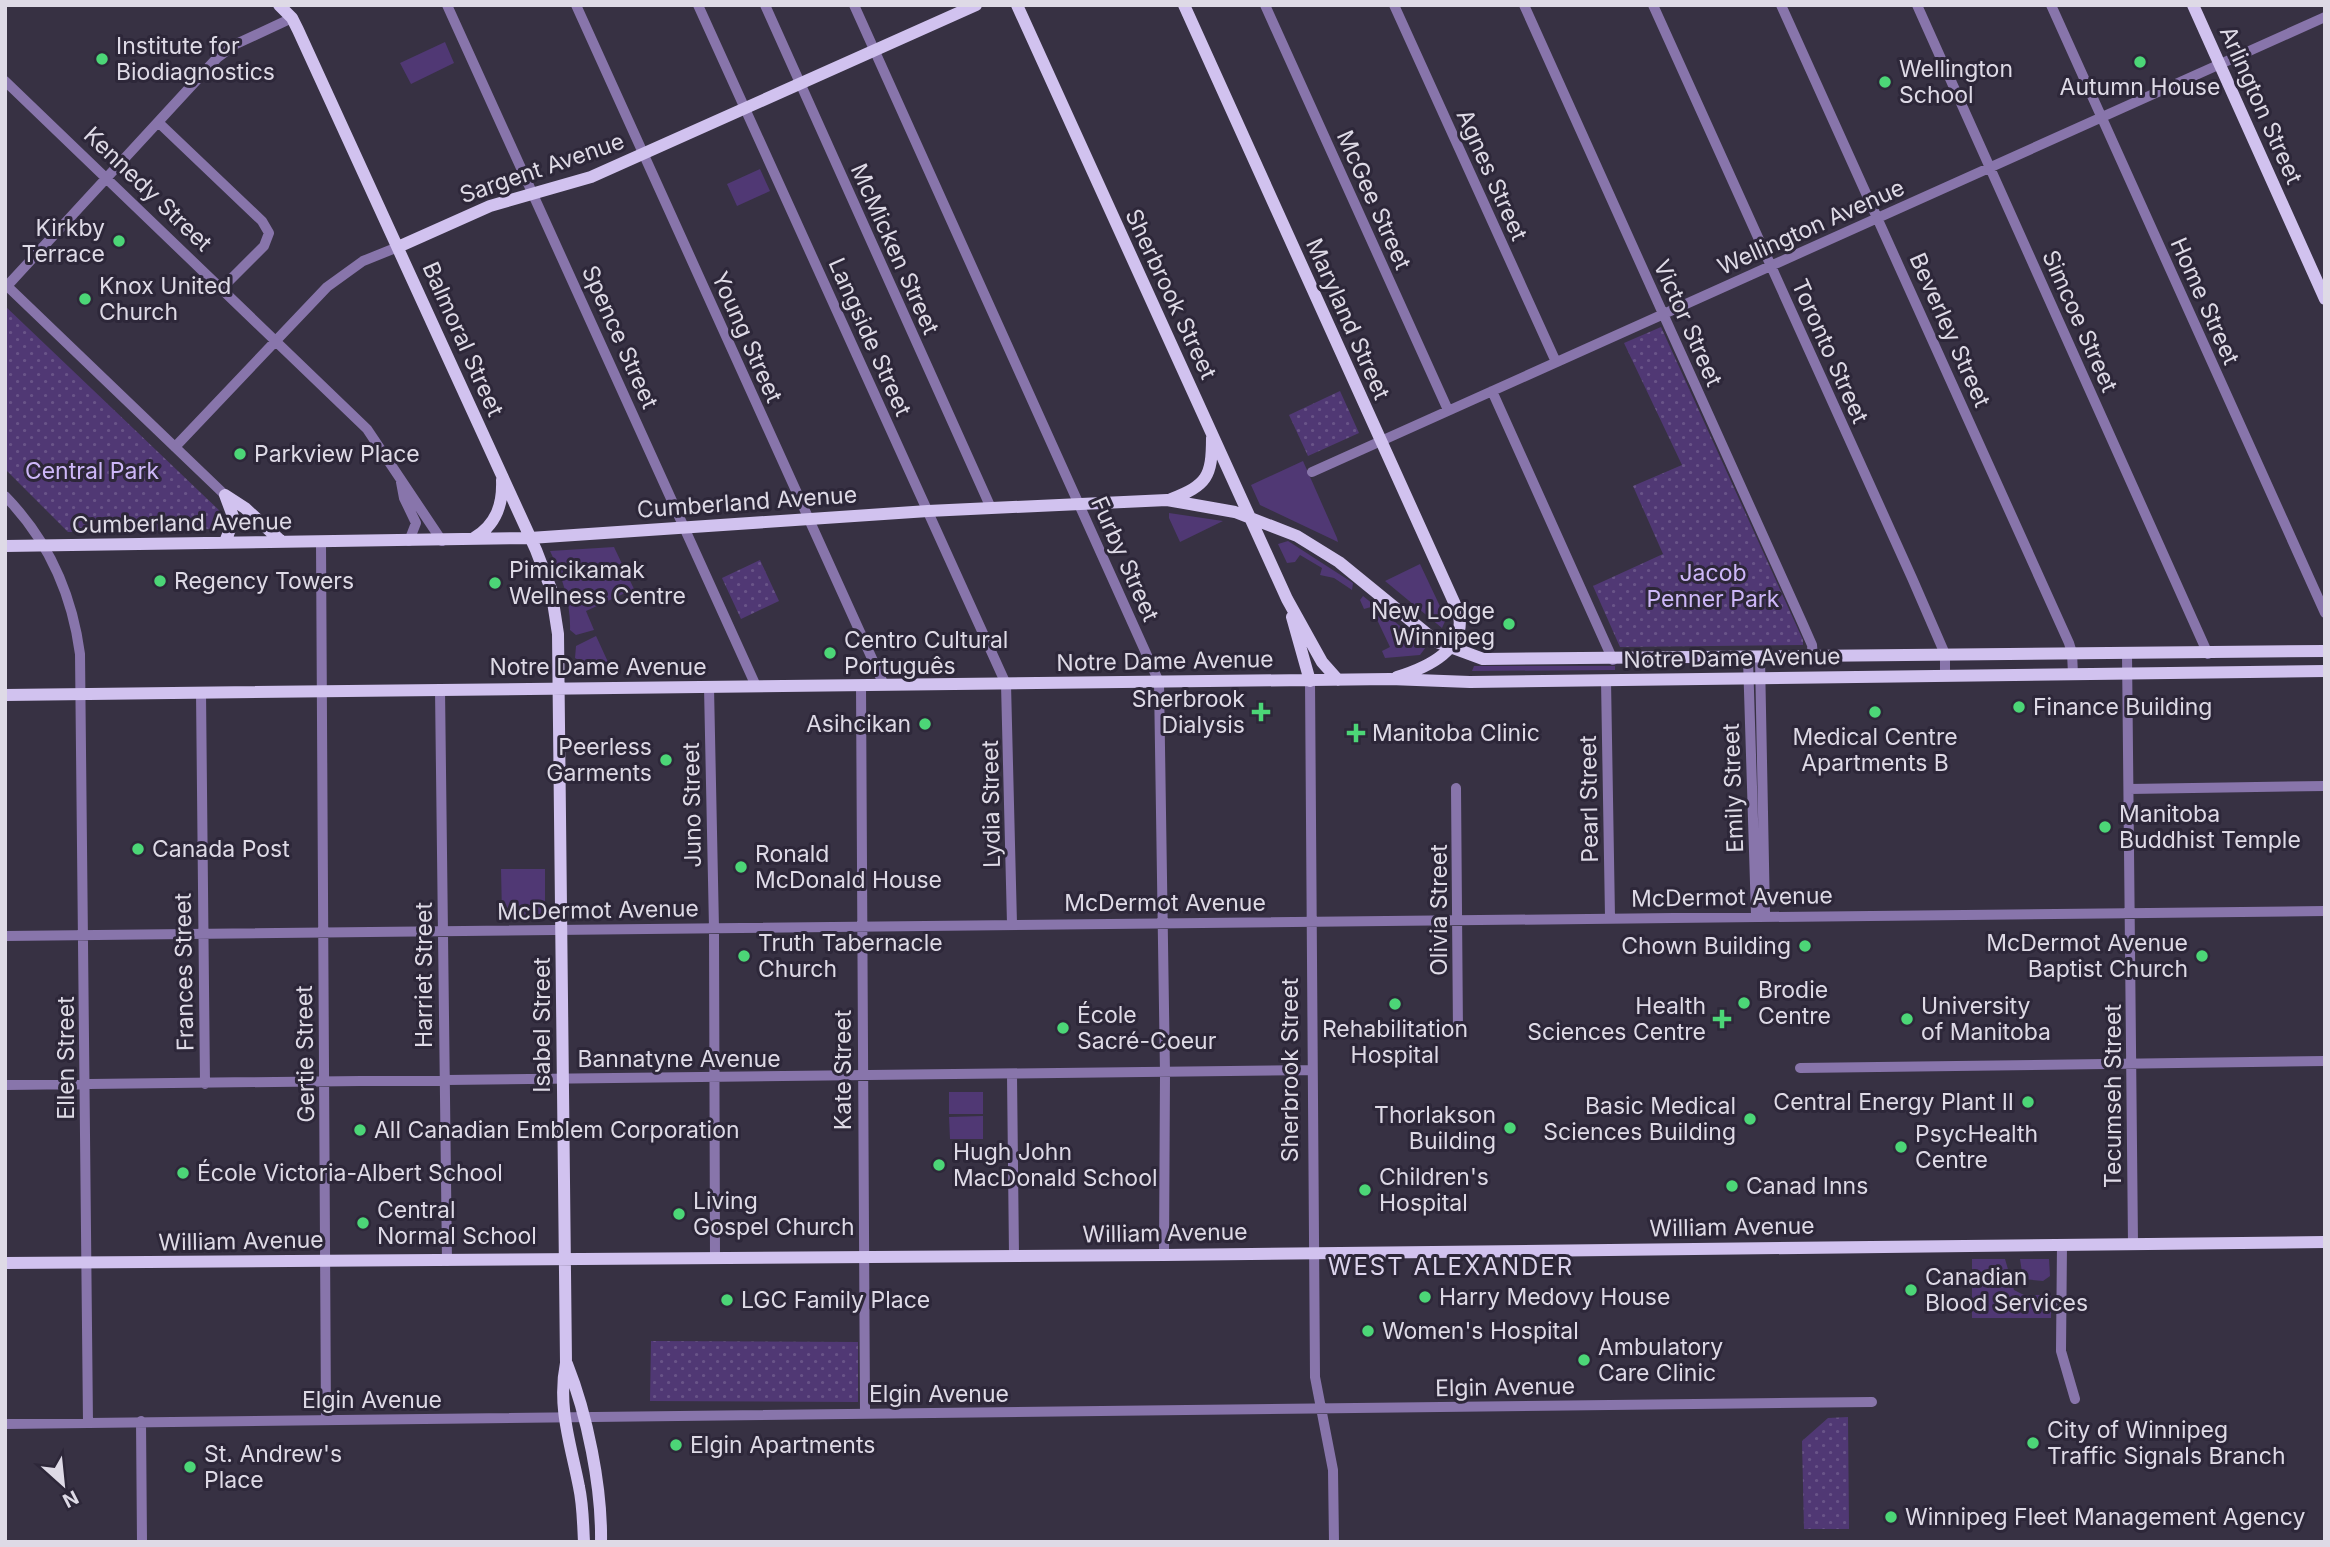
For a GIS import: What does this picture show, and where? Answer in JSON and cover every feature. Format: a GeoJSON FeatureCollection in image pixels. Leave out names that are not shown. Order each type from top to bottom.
{"type":"FeatureCollection","features":[{"type":"Feature","properties":{"kind":"main road","name":"Balmoral Street"},"geometry":{"type":"LineString","coordinates":[[279,5],[292,11],[530,538],[553,598],[559,687]]}},
{"type":"Feature","properties":{"kind":"main road","name":"Sargent Avenue"},"geometry":{"type":"LineString","coordinates":[[398,247],[462,217],[533,192],[591,177],[976,5]]}},
{"type":"Feature","properties":{"kind":"main road","name":"Sherbrook Street"},"geometry":{"type":"LineString","coordinates":[[1017,5],[1287,600],[1322,662],[1338,680]]}},
{"type":"Feature","properties":{"kind":"main road","name":"Maryland Street"},"geometry":{"type":"LineString","coordinates":[[1184,5],[1458,611],[1460,626],[1448,649]]}},
{"type":"Feature","properties":{"kind":"main road","name":"Arlington Street"},"geometry":{"type":"LineString","coordinates":[[2193,5],[2325,299]]}},
{"type":"Feature","properties":{"kind":"main road"},"geometry":{"type":"LineString","coordinates":[[1167,500],[1190,491],[1204,481],[1212,461],[1212,434]]}},
{"type":"Feature","properties":{"kind":"main road"},"geometry":{"type":"LineString","coordinates":[[473,538],[497,516],[503,494],[501,473]]}},
{"type":"Feature","properties":{"kind":"main road"},"geometry":{"type":"LineString","coordinates":[[225,495],[234,519],[225,542]]}},
{"type":"Feature","properties":{"kind":"main road"},"geometry":{"type":"LineString","coordinates":[[225,495],[245,508],[282,542]]}},
{"type":"Feature","properties":{"kind":"main road","name":"Cumberland Avenue"},"geometry":{"type":"LineString","coordinates":[[5,546],[530,538],[928,511],[1167,500],[1206,505],[1249,516],[1297,536],[1328,554],[1416,627],[1448,649]]}},
{"type":"Feature","properties":{"kind":"main road","name":"Sherbrook Street"},"geometry":{"type":"LineString","coordinates":[[1287,600],[1310,681]]}},
{"type":"Feature","properties":{"kind":"main road"},"geometry":{"type":"LineString","coordinates":[[1390,679],[1427,667],[1448,649]]}},
{"type":"Feature","properties":{"kind":"main road","name":"Notre Dame Avenue"},"geometry":{"type":"LineString","coordinates":[[1448,649],[1483,659],[1614,660],[2325,651]]}},
{"type":"Feature","properties":{"kind":"main road","name":"Notre Dame Avenue"},"geometry":{"type":"LineString","coordinates":[[5,695],[321,689],[1390,679],[1437,682],[2325,671]]}},
{"type":"Feature","properties":{"kind":"main road","name":"Isabel Street"},"geometry":{"type":"LineString","coordinates":[[559,687],[566,1363],[562,1384],[563,1418],[580,1488],[584,1542]]}},
{"type":"Feature","properties":{"kind":"main road","name":"William Avenue"},"geometry":{"type":"LineString","coordinates":[[5,1263],[1164,1255],[2325,1242]]}},
{"type":"Feature","properties":{"kind":"main road","name":"Isabel Street"},"geometry":{"type":"LineString","coordinates":[[566,1363],[598,1488],[601,1542]]}},
{"type":"Feature","properties":{"kind":"street","name":"Spence Street"},"geometry":{"type":"LineString","coordinates":[[447,5],[756,686]]}},
{"type":"Feature","properties":{"kind":"street","name":"Young Street"},"geometry":{"type":"LineString","coordinates":[[576,5],[884,685]]}},
{"type":"Feature","properties":{"kind":"street","name":"Langside Street"},"geometry":{"type":"LineString","coordinates":[[698,5],[1006,684]]}},
{"type":"Feature","properties":{"kind":"street","name":"McMicken Street"},"geometry":{"type":"LineString","coordinates":[[765,5],[991,508]]}},
{"type":"Feature","properties":{"kind":"street","name":"Furby Street"},"geometry":{"type":"LineString","coordinates":[[855,5],[1159,682],[1165,1073],[1164,1255]]}},
{"type":"Feature","properties":{"kind":"street","name":"McGee Street"},"geometry":{"type":"LineString","coordinates":[[1265,5],[1448,410]]}},
{"type":"Feature","properties":{"kind":"street","name":"Agnes Street"},"geometry":{"type":"LineString","coordinates":[[1394,5],[1556,362]]}},
{"type":"Feature","properties":{"kind":"street","name":"Victor Street"},"geometry":{"type":"LineString","coordinates":[[1524,5],[1801,620],[1812,645],[1812,658]]}},
{"type":"Feature","properties":{"kind":"street","name":"Toronto Street"},"geometry":{"type":"LineString","coordinates":[[1653,5],[1945,654],[1945,676]]}},
{"type":"Feature","properties":{"kind":"street","name":"Beverley Street"},"geometry":{"type":"LineString","coordinates":[[1781,5],[2072,653],[2073,674]]}},
{"type":"Feature","properties":{"kind":"street","name":"Simcoe Street"},"geometry":{"type":"LineString","coordinates":[[1917,5],[2208,654]]}},
{"type":"Feature","properties":{"kind":"street","name":"Home Street"},"geometry":{"type":"LineString","coordinates":[[2051,5],[2325,613]]}},
{"type":"Feature","properties":{"kind":"street"},"geometry":{"type":"LineString","coordinates":[[225,495],[6,285],[228,49],[292,11]]}},
{"type":"Feature","properties":{"kind":"street","name":"Wellington Avenue"},"geometry":{"type":"LineString","coordinates":[[1312,472],[2325,17]]}},
{"type":"Feature","properties":{"kind":"street","name":"Kennedy Street"},"geometry":{"type":"LineString","coordinates":[[5,81],[223,287],[368,429],[382,446],[401,482],[442,541]]}},
{"type":"Feature","properties":{"kind":"street"},"geometry":{"type":"LineString","coordinates":[[158,122],[262,221],[269,233],[264,246],[223,287]]}},
{"type":"Feature","properties":{"kind":"street","name":"Sargent Avenue"},"geometry":{"type":"LineString","coordinates":[[175,447],[276,340],[346,271],[398,247]]}},
{"type":"Feature","properties":{"kind":"street"},"geometry":{"type":"LineString","coordinates":[[1492,391],[1614,660]]}},
{"type":"Feature","properties":{"kind":"street","name":"Kennedy Street"},"geometry":{"type":"LineString","coordinates":[[401,482],[404,498],[416,523],[409,541]]}},
{"type":"Feature","properties":{"kind":"street","name":"Ellen Street"},"geometry":{"type":"LineString","coordinates":[[5,496],[44,545],[75,619],[81,693],[89,1423]]}},
{"type":"Feature","properties":{"kind":"street","name":"Gertie Street"},"geometry":{"type":"LineString","coordinates":[[321,543],[326,1419]]}},
{"type":"Feature","properties":{"kind":"street","name":"Tecumseh Street"},"geometry":{"type":"LineString","coordinates":[[2127,653],[2132,913],[2133,1244]]}},
{"type":"Feature","properties":{"kind":"street","name":"Emily Street"},"geometry":{"type":"LineString","coordinates":[[1754,659],[1761,915]]}},
{"type":"Feature","properties":{"kind":"street","name":"Pearl Street"},"geometry":{"type":"LineString","coordinates":[[1606,680],[1610,917]]}},
{"type":"Feature","properties":{"kind":"street","name":"Sherbrook Street"},"geometry":{"type":"LineString","coordinates":[[1310,681],[1312,1252],[1315,1377],[1333,1470],[1334,1542]]}},
{"type":"Feature","properties":{"kind":"street","name":"Lydia Street"},"geometry":{"type":"LineString","coordinates":[[1006,684],[1012,924]]}},
{"type":"Feature","properties":{"kind":"street","name":"Kate Street"},"geometry":{"type":"LineString","coordinates":[[861,685],[866,1413]]}},
{"type":"Feature","properties":{"kind":"street","name":"Juno Street"},"geometry":{"type":"LineString","coordinates":[[709,687],[714,928],[715,1258]]}},
{"type":"Feature","properties":{"kind":"street","name":"Harriet Street"},"geometry":{"type":"LineString","coordinates":[[440,689],[447,1261]]}},
{"type":"Feature","properties":{"kind":"street","name":"Frances Street"},"geometry":{"type":"LineString","coordinates":[[201,692],[205,1084]]}},
{"type":"Feature","properties":{"kind":"street"},"geometry":{"type":"LineString","coordinates":[[2129,789],[2325,786]]}},
{"type":"Feature","properties":{"kind":"street","name":"Olivia Street"},"geometry":{"type":"LineString","coordinates":[[1457,788],[1458,1032]]}},
{"type":"Feature","properties":{"kind":"street","name":"McDermot Avenue"},"geometry":{"type":"LineString","coordinates":[[5,936],[1311,922],[1459,918],[2325,911]]}},
{"type":"Feature","properties":{"kind":"street"},"geometry":{"type":"LineString","coordinates":[[1800,1068],[2325,1061]]}},
{"type":"Feature","properties":{"kind":"street","name":"Bannatyne Avenue"},"geometry":{"type":"LineString","coordinates":[[5,1085],[1312,1070]]}},
{"type":"Feature","properties":{"kind":"street"},"geometry":{"type":"LineString","coordinates":[[1012,1075],[1014,1255]]}},
{"type":"Feature","properties":{"kind":"street"},"geometry":{"type":"LineString","coordinates":[[2062,1244],[2061,1351],[2075,1399]]}},
{"type":"Feature","properties":{"kind":"street","name":"Elgin Avenue"},"geometry":{"type":"LineString","coordinates":[[5,1424],[1872,1402]]}},
{"type":"Feature","properties":{"kind":"street"},"geometry":{"type":"LineString","coordinates":[[141,1421],[142,1542]]}},
{"type":"Feature","properties":{"kind":"green space"},"geometry":{"type":"Polygon","coordinates":[[[445,42],[454,63],[411,84],[400,63],[445,42]]]}},
{"type":"Feature","properties":{"kind":"green space"},"geometry":{"type":"Polygon","coordinates":[[[760,169],[770,191],[737,206],[727,184],[760,169]]]}},
{"type":"Feature","properties":{"kind":"green space","name":"Central Park"},"geometry":{"type":"Polygon","coordinates":[[[5,306],[222,513],[226,519],[224,526],[217,529],[68,532],[5,469],[5,306]]]}},
{"type":"Feature","properties":{"kind":"green space","name":"Jacob Penner Park"},"geometry":{"type":"Polygon","coordinates":[[[1661,327],[1803,645],[1620,647],[1593,586],[1663,554],[1633,486],[1682,465],[1624,343],[1661,327]]]}},
{"type":"Feature","properties":{"kind":"green space"},"geometry":{"type":"Polygon","coordinates":[[[1340,391],[1359,433],[1308,456],[1289,415],[1340,391]]]}},
{"type":"Feature","properties":{"kind":"green space"},"geometry":{"type":"Polygon","coordinates":[[[1303,461],[1338,542],[1260,505],[1251,485],[1303,461]]]}},
{"type":"Feature","properties":{"kind":"green space"},"geometry":{"type":"Polygon","coordinates":[[[1169,513],[1223,521],[1180,542],[1169,513]]]}},
{"type":"Feature","properties":{"kind":"green space"},"geometry":{"type":"Polygon","coordinates":[[[1288,541],[1353,583],[1352,590],[1334,578],[1320,575],[1322,568],[1300,555],[1295,562],[1287,563],[1278,544],[1288,541]]]}},
{"type":"Feature","properties":{"kind":"green space"},"geometry":{"type":"Polygon","coordinates":[[[614,547],[634,589],[586,611],[594,630],[576,635],[570,630],[565,590],[550,551],[614,547]]]}},
{"type":"Feature","properties":{"kind":"green space"},"geometry":{"type":"Polygon","coordinates":[[[760,560],[779,601],[741,619],[722,578],[760,560]]]}},
{"type":"Feature","properties":{"kind":"green space"},"geometry":{"type":"Polygon","coordinates":[[[1420,564],[1446,619],[1442,628],[1385,581],[1420,564]]]}},
{"type":"Feature","properties":{"kind":"green space"},"geometry":{"type":"Polygon","coordinates":[[[1363,596],[1426,647],[1420,655],[1385,658],[1382,651],[1390,647],[1371,607],[1364,609],[1360,600],[1363,596]]]}},
{"type":"Feature","properties":{"kind":"green space"},"geometry":{"type":"Polygon","coordinates":[[[596,636],[613,673],[599,672],[575,658],[576,646],[596,636]]]}},
{"type":"Feature","properties":{"kind":"green space"},"geometry":{"type":"Polygon","coordinates":[[[1474,666],[1615,666],[1615,670],[1472,671],[1474,666]]]}},
{"type":"Feature","properties":{"kind":"green space"},"geometry":{"type":"Polygon","coordinates":[[[501,869],[545,869],[545,915],[502,915],[501,869]]]}},
{"type":"Feature","properties":{"kind":"green space"},"geometry":{"type":"Polygon","coordinates":[[[949,1092],[983,1092],[983,1114],[949,1114],[949,1092]]]}},
{"type":"Feature","properties":{"kind":"green space"},"geometry":{"type":"Polygon","coordinates":[[[983,1116],[983,1139],[950,1139],[949,1117],[983,1116]]]}},
{"type":"Feature","properties":{"kind":"green space"},"geometry":{"type":"Polygon","coordinates":[[[1972,1259],[2005,1259],[2014,1290],[2024,1295],[2051,1295],[2051,1318],[1972,1318],[1972,1259]]]}},
{"type":"Feature","properties":{"kind":"green space"},"geometry":{"type":"Polygon","coordinates":[[[2020,1259],[2049,1259],[2050,1276],[2043,1281],[2023,1279],[2020,1259]]]}},
{"type":"Feature","properties":{"kind":"green space"},"geometry":{"type":"Polygon","coordinates":[[[651,1341],[858,1342],[858,1402],[650,1401],[651,1341]]]}},
{"type":"Feature","properties":{"kind":"green space"},"geometry":{"type":"Polygon","coordinates":[[[1848,1417],[1849,1529],[1804,1529],[1802,1441],[1828,1418],[1848,1417]]]}},
{"type":"Feature","properties":{"kind":"place","name":"Institute for Biodiagnostics"},"geometry":{"type":"Point","coordinates":[102,59]}},
{"type":"Feature","properties":{"kind":"place","name":"Autumn House"},"geometry":{"type":"Point","coordinates":[2140,62]}},
{"type":"Feature","properties":{"kind":"place","name":"Wellington School"},"geometry":{"type":"Point","coordinates":[1885,82]}},
{"type":"Feature","properties":{"kind":"place","name":"Kirkby Terrace"},"geometry":{"type":"Point","coordinates":[119,241]}},
{"type":"Feature","properties":{"kind":"place","name":"Knox United Church"},"geometry":{"type":"Point","coordinates":[85,299]}},
{"type":"Feature","properties":{"kind":"place","name":"Parkview Place"},"geometry":{"type":"Point","coordinates":[240,454]}},
{"type":"Feature","properties":{"kind":"place","name":"Regency Towers"},"geometry":{"type":"Point","coordinates":[160,581]}},
{"type":"Feature","properties":{"kind":"place","name":"Pimicikamak Wellness Centre"},"geometry":{"type":"Point","coordinates":[495,583]}},
{"type":"Feature","properties":{"kind":"place","name":"New Lodge Winnipeg"},"geometry":{"type":"Point","coordinates":[1509,624]}},
{"type":"Feature","properties":{"kind":"place","name":"Centro Cultural Português"},"geometry":{"type":"Point","coordinates":[830,653]}},
{"type":"Feature","properties":{"kind":"place","name":"Finance Building"},"geometry":{"type":"Point","coordinates":[2019,707]}},
{"type":"Feature","properties":{"kind":"place","name":"Sherbrook Dialysis"},"geometry":{"type":"Point","coordinates":[1261,712]}},
{"type":"Feature","properties":{"kind":"place","name":"Medical Centre Apartments B"},"geometry":{"type":"Point","coordinates":[1875,712]}},
{"type":"Feature","properties":{"kind":"place","name":"Asihcikan"},"geometry":{"type":"Point","coordinates":[925,724]}},
{"type":"Feature","properties":{"kind":"place","name":"Manitoba Clinic"},"geometry":{"type":"Point","coordinates":[1356,733]}},
{"type":"Feature","properties":{"kind":"place","name":"Peerless Garments"},"geometry":{"type":"Point","coordinates":[666,760]}},
{"type":"Feature","properties":{"kind":"place","name":"Manitoba Buddhist Temple"},"geometry":{"type":"Point","coordinates":[2105,827]}},
{"type":"Feature","properties":{"kind":"place","name":"Canada Post"},"geometry":{"type":"Point","coordinates":[138,849]}},
{"type":"Feature","properties":{"kind":"place","name":"Ronald McDonald House"},"geometry":{"type":"Point","coordinates":[741,867]}},
{"type":"Feature","properties":{"kind":"place","name":"Chown Building"},"geometry":{"type":"Point","coordinates":[1805,946]}},
{"type":"Feature","properties":{"kind":"place","name":"Truth Tabernacle Church"},"geometry":{"type":"Point","coordinates":[744,956]}},
{"type":"Feature","properties":{"kind":"place","name":"McDermot Avenue Baptist Church"},"geometry":{"type":"Point","coordinates":[2202,956]}},
{"type":"Feature","properties":{"kind":"place","name":"Brodie Centre"},"geometry":{"type":"Point","coordinates":[1744,1003]}},
{"type":"Feature","properties":{"kind":"place","name":"Rehabilitation Hospital"},"geometry":{"type":"Point","coordinates":[1395,1004]}},
{"type":"Feature","properties":{"kind":"place","name":"Health Sciences Centre"},"geometry":{"type":"Point","coordinates":[1722,1019]}},
{"type":"Feature","properties":{"kind":"place","name":"University of Manitoba"},"geometry":{"type":"Point","coordinates":[1907,1019]}},
{"type":"Feature","properties":{"kind":"place","name":"École Sacré-Coeur"},"geometry":{"type":"Point","coordinates":[1063,1028]}},
{"type":"Feature","properties":{"kind":"place","name":"Central Energy Plant II"},"geometry":{"type":"Point","coordinates":[2028,1102]}},
{"type":"Feature","properties":{"kind":"place","name":"Basic Medical Sciences Building"},"geometry":{"type":"Point","coordinates":[1750,1119]}},
{"type":"Feature","properties":{"kind":"place","name":"Thorlakson Building"},"geometry":{"type":"Point","coordinates":[1510,1128]}},
{"type":"Feature","properties":{"kind":"place","name":"All Canadian Emblem Corporation"},"geometry":{"type":"Point","coordinates":[360,1130]}},
{"type":"Feature","properties":{"kind":"place","name":"PsycHealth Centre"},"geometry":{"type":"Point","coordinates":[1901,1147]}},
{"type":"Feature","properties":{"kind":"place","name":"Hugh John MacDonald School"},"geometry":{"type":"Point","coordinates":[939,1165]}},
{"type":"Feature","properties":{"kind":"place","name":"École Victoria-Albert School"},"geometry":{"type":"Point","coordinates":[183,1173]}},
{"type":"Feature","properties":{"kind":"place","name":"Canad Inns"},"geometry":{"type":"Point","coordinates":[1732,1186]}},
{"type":"Feature","properties":{"kind":"place","name":"Children's Hospital"},"geometry":{"type":"Point","coordinates":[1365,1190]}},
{"type":"Feature","properties":{"kind":"place","name":"Living Gospel Church"},"geometry":{"type":"Point","coordinates":[679,1214]}},
{"type":"Feature","properties":{"kind":"place","name":"Central Normal School"},"geometry":{"type":"Point","coordinates":[363,1223]}},
{"type":"Feature","properties":{"kind":"place","name":"Canadian Blood Services"},"geometry":{"type":"Point","coordinates":[1911,1290]}},
{"type":"Feature","properties":{"kind":"place","name":"Harry Medovy House"},"geometry":{"type":"Point","coordinates":[1425,1297]}},
{"type":"Feature","properties":{"kind":"place","name":"LGC Family Place"},"geometry":{"type":"Point","coordinates":[727,1300]}},
{"type":"Feature","properties":{"kind":"place","name":"Women's Hospital"},"geometry":{"type":"Point","coordinates":[1368,1331]}},
{"type":"Feature","properties":{"kind":"place","name":"Ambulatory Care Clinic"},"geometry":{"type":"Point","coordinates":[1584,1360]}},
{"type":"Feature","properties":{"kind":"place","name":"City of Winnipeg Traffic Signals Branch"},"geometry":{"type":"Point","coordinates":[2033,1443]}},
{"type":"Feature","properties":{"kind":"place","name":"Elgin Apartments"},"geometry":{"type":"Point","coordinates":[676,1445]}},
{"type":"Feature","properties":{"kind":"place","name":"St. Andrew's Place"},"geometry":{"type":"Point","coordinates":[190,1467]}},
{"type":"Feature","properties":{"kind":"place","name":"Winnipeg Fleet Management Agency"},"geometry":{"type":"Point","coordinates":[1891,1517]}},
{"type":"Feature","properties":{"kind":"district","name":"WEST ALEXANDER"},"geometry":{"type":"Point","coordinates":[1451,1266]}}]}
